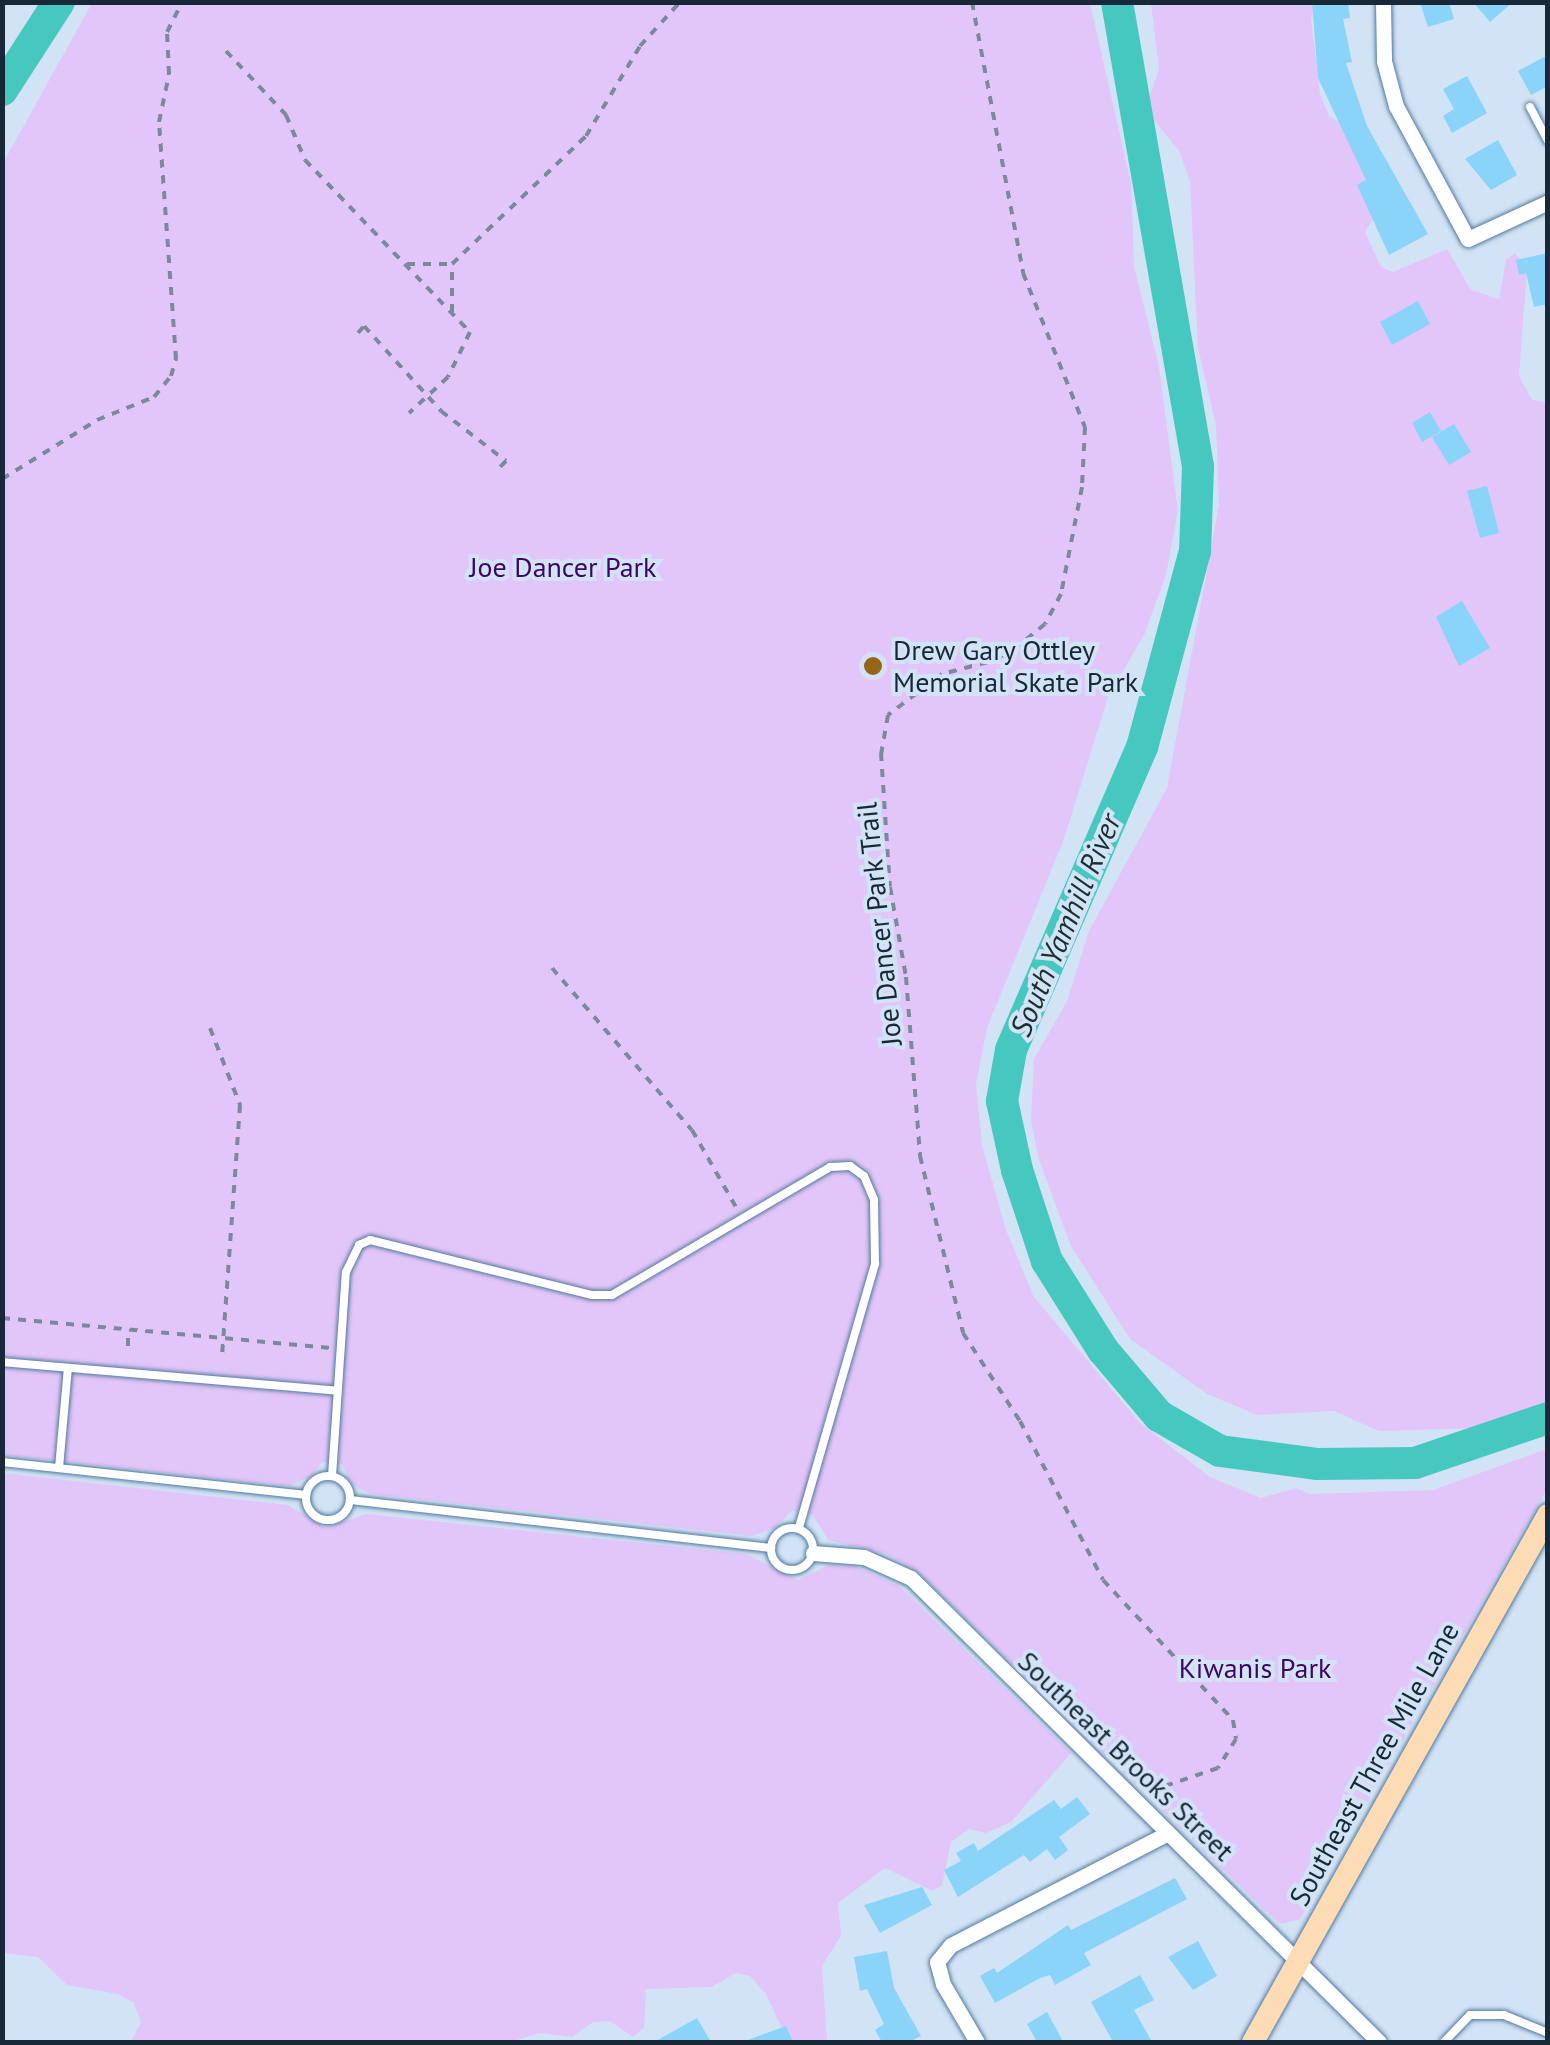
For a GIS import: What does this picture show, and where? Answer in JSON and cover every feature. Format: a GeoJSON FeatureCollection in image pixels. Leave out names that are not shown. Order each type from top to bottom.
{"type":"FeatureCollection","features":[{"type":"Feature","properties":{"kind":"main road","name":"Southeast Three Mile Lane"},"geometry":{"type":"LineString","coordinates":[[1253,2042],[1548,1515]]}},
{"type":"Feature","properties":{"kind":"street"},"geometry":{"type":"LineString","coordinates":[[1383,2],[1384,62],[1396,106],[1468,239],[1548,202]]}},
{"type":"Feature","properties":{"kind":"street","name":"Southeast Brooks Street"},"geometry":{"type":"LineString","coordinates":[[814,1554],[864,1557],[912,1578],[1380,2042]]}},
{"type":"Feature","properties":{"kind":"street"},"geometry":{"type":"LineString","coordinates":[[977,2042],[938,1962],[951,1945],[1168,1833]]}},
{"type":"Feature","properties":{"kind":"lane"},"geometry":{"type":"LineString","coordinates":[[1530,107],[1548,141]]}},
{"type":"Feature","properties":{"kind":"lane"},"geometry":{"type":"LineString","coordinates":[[332,1476],[346,1272],[352,1256],[370,1240],[592,1296],[612,1294],[830,1167],[850,1166],[864,1176],[874,1200],[875,1264],[799,1528]]}},
{"type":"Feature","properties":{"kind":"lane"},"geometry":{"type":"LineString","coordinates":[[2,1362],[337,1391]]}},
{"type":"Feature","properties":{"kind":"lane"},"geometry":{"type":"LineString","coordinates":[[59,1468],[68,1368]]}},
{"type":"Feature","properties":{"kind":"lane"},"geometry":{"type":"LineString","coordinates":[[2,1462],[306,1495]]}},
{"type":"Feature","properties":{"kind":"lane"},"geometry":{"type":"LineString","coordinates":[[332,1476],[348,1487],[350,1500],[345,1513],[326,1520],[313,1514],[306,1495],[312,1482],[332,1476]]}},
{"type":"Feature","properties":{"kind":"lane"},"geometry":{"type":"LineString","coordinates":[[350,1500],[770,1548],[786,1570],[806,1566],[814,1554],[809,1536],[799,1528],[780,1531],[770,1548]]}},
{"type":"Feature","properties":{"kind":"lane"},"geometry":{"type":"LineString","coordinates":[[1444,2042],[1470,2015],[1504,2015],[1548,2033]]}},
{"type":"Feature","properties":{"kind":"path"},"geometry":{"type":"LineString","coordinates":[[2,479],[97,420],[154,397],[171,376],[176,359],[159,122],[169,74],[168,32],[182,2]]}},
{"type":"Feature","properties":{"kind":"path"},"geometry":{"type":"LineString","coordinates":[[406,264],[452,264],[603,117],[640,46],[680,2]]}},
{"type":"Feature","properties":{"kind":"path","name":"Joe Dancer Park Trail"},"geometry":{"type":"LineString","coordinates":[[972,2],[1023,273],[1085,426],[1082,487],[1061,594],[1046,624],[1004,658],[942,674],[888,715],[881,753],[890,888],[910,1010],[920,1156],[963,1334],[1020,1421],[1103,1580],[1233,1720],[1236,1739],[1218,1768],[1132,1798]]}},
{"type":"Feature","properties":{"kind":"path"},"geometry":{"type":"LineString","coordinates":[[226,51],[286,116],[306,160],[470,332],[448,376],[410,413]]}},
{"type":"Feature","properties":{"kind":"path"},"geometry":{"type":"LineString","coordinates":[[452,264],[452,312]]}},
{"type":"Feature","properties":{"kind":"path"},"geometry":{"type":"LineString","coordinates":[[358,333],[364,326],[427,396],[506,461],[499,468]]}},
{"type":"Feature","properties":{"kind":"path"},"geometry":{"type":"LineString","coordinates":[[552,968],[692,1130],[742,1220]]}},
{"type":"Feature","properties":{"kind":"path"},"geometry":{"type":"LineString","coordinates":[[210,1028],[240,1105],[222,1354]]}},
{"type":"Feature","properties":{"kind":"path"},"geometry":{"type":"LineString","coordinates":[[2,1318],[340,1349]]}},
{"type":"Feature","properties":{"kind":"path"},"geometry":{"type":"LineString","coordinates":[[128,1329],[128,1346]]}},
{"type":"Feature","properties":{"kind":"green space","name":"Joe Dancer Park"},"geometry":{"type":"Polygon","coordinates":[[[92,3],[1090,3],[1131,183],[1134,266],[1159,367],[1178,510],[1166,575],[1144,635],[1108,697],[1064,839],[987,1028],[976,1084],[982,1145],[1006,1230],[1034,1297],[1140,1423],[1210,1477],[1261,1498],[1296,1488],[1310,1494],[1433,1490],[1547,1449],[1547,1489],[1300,1919],[1281,1924],[1271,1916],[919,1573],[886,1554],[828,1540],[813,1515],[792,1511],[775,1528],[752,1536],[371,1494],[351,1484],[342,1464],[322,1462],[312,1476],[289,1486],[3,1455],[2,165],[92,3]]]}},
{"type":"Feature","properties":{"kind":"green space"},"geometry":{"type":"Polygon","coordinates":[[[1151,3],[1316,3],[1311,19],[1320,94],[1329,116],[1353,131],[1367,170],[1373,219],[1365,232],[1381,267],[1393,272],[1447,249],[1471,290],[1499,299],[1506,260],[1515,253],[1527,267],[1519,376],[1532,400],[1548,402],[1547,1406],[1481,1428],[1379,1431],[1334,1411],[1257,1415],[1207,1394],[1130,1339],[1071,1246],[1039,1160],[1031,1121],[1034,1059],[1067,1001],[1089,931],[1167,788],[1219,505],[1216,425],[1198,348],[1190,181],[1179,151],[1145,109],[1159,69],[1151,3]]]}},
{"type":"Feature","properties":{"kind":"green space"},"geometry":{"type":"Polygon","coordinates":[[[3,1473],[288,1505],[326,1528],[366,1514],[746,1554],[798,1580],[829,1565],[855,1566],[899,1586],[1071,1753],[1011,1822],[986,1833],[969,1829],[951,1842],[942,1886],[932,1891],[885,1868],[838,1903],[841,1936],[822,1966],[827,2042],[788,2042],[766,1994],[750,1976],[736,1973],[711,1987],[646,1989],[644,2028],[633,2037],[610,2021],[593,2022],[572,2037],[540,2033],[510,2042],[131,2042],[141,2022],[134,2003],[118,1994],[67,1985],[38,1957],[2,1953],[3,1473]]]}},
{"type":"Feature","properties":{"kind":"building"},"geometry":{"type":"Polygon","coordinates":[[[1312,2],[1348,2],[1350,18],[1343,19],[1352,62],[1346,63],[1367,126],[1428,234],[1389,255],[1357,185],[1366,180],[1318,78],[1312,2]]]}},
{"type":"Feature","properties":{"kind":"building"},"geometry":{"type":"Polygon","coordinates":[[[1420,2],[1449,2],[1454,19],[1428,27],[1420,2]]]}},
{"type":"Feature","properties":{"kind":"building"},"geometry":{"type":"Polygon","coordinates":[[[1473,2],[1513,2],[1490,22],[1473,2]]]}},
{"type":"Feature","properties":{"kind":"building"},"geometry":{"type":"Polygon","coordinates":[[[1548,55],[1548,86],[1531,95],[1518,71],[1548,55]]]}},
{"type":"Feature","properties":{"kind":"building"},"geometry":{"type":"Polygon","coordinates":[[[1467,76],[1487,113],[1452,133],[1443,116],[1454,109],[1443,89],[1467,76]]]}},
{"type":"Feature","properties":{"kind":"building"},"geometry":{"type":"Polygon","coordinates":[[[1498,140],[1517,175],[1491,190],[1465,159],[1498,140]]]}},
{"type":"Feature","properties":{"kind":"building"},"geometry":{"type":"Polygon","coordinates":[[[1548,253],[1548,304],[1534,307],[1526,273],[1519,275],[1516,260],[1548,253]]]}},
{"type":"Feature","properties":{"kind":"building"},"geometry":{"type":"Polygon","coordinates":[[[1418,301],[1430,324],[1392,345],[1380,322],[1418,301]]]}},
{"type":"Feature","properties":{"kind":"building"},"geometry":{"type":"Polygon","coordinates":[[[1430,412],[1441,431],[1422,442],[1412,423],[1430,412]]]}},
{"type":"Feature","properties":{"kind":"building"},"geometry":{"type":"Polygon","coordinates":[[[1454,424],[1471,452],[1449,465],[1432,437],[1454,424]]]}},
{"type":"Feature","properties":{"kind":"building"},"geometry":{"type":"Polygon","coordinates":[[[1487,486],[1499,533],[1480,538],[1467,491],[1487,486]]]}},
{"type":"Feature","properties":{"kind":"building"},"geometry":{"type":"Polygon","coordinates":[[[1462,601],[1490,648],[1459,666],[1436,617],[1462,601]]]}},
{"type":"Feature","properties":{"kind":"building"},"geometry":{"type":"Polygon","coordinates":[[[1077,1797],[1090,1814],[1059,1837],[1068,1850],[1055,1860],[1047,1849],[1030,1862],[1024,1855],[958,1897],[944,1870],[961,1861],[956,1853],[974,1843],[978,1851],[1054,1800],[1061,1809],[1077,1797]]]}},
{"type":"Feature","properties":{"kind":"building"},"geometry":{"type":"Polygon","coordinates":[[[1175,1878],[1187,1899],[1084,1953],[1091,1965],[1055,1985],[1050,1975],[1040,1978],[995,2003],[980,1976],[994,1968],[997,1973],[1068,1925],[1071,1930],[1175,1878]]]}},
{"type":"Feature","properties":{"kind":"building"},"geometry":{"type":"Polygon","coordinates":[[[922,1887],[932,1905],[880,1933],[864,1905],[922,1887]]]}},
{"type":"Feature","properties":{"kind":"building"},"geometry":{"type":"Polygon","coordinates":[[[1198,1941],[1217,1976],[1193,1990],[1168,1957],[1198,1941]]]}},
{"type":"Feature","properties":{"kind":"building"},"geometry":{"type":"Polygon","coordinates":[[[887,1951],[894,1988],[921,2036],[909,2042],[882,2042],[875,2030],[884,2024],[867,1989],[860,1991],[854,1957],[887,1951]]]}},
{"type":"Feature","properties":{"kind":"building"},"geometry":{"type":"Polygon","coordinates":[[[1140,1975],[1154,2000],[1134,2010],[1152,2042],[1113,2042],[1091,2002],[1140,1975]]]}},
{"type":"Feature","properties":{"kind":"building"},"geometry":{"type":"Polygon","coordinates":[[[1047,2012],[1063,2042],[1037,2042],[1027,2024],[1047,2012]]]}},
{"type":"Feature","properties":{"kind":"building"},"geometry":{"type":"Polygon","coordinates":[[[697,2018],[711,2042],[654,2042],[697,2018]]]}},
{"type":"Feature","properties":{"kind":"building"},"geometry":{"type":"Polygon","coordinates":[[[786,2026],[793,2042],[745,2042],[745,2041],[786,2026]]]}},
{"type":"Feature","properties":{"kind":"waterway","name":"South Yamhill River"},"geometry":{"type":"LineString","coordinates":[[2,90],[59,2]]}},
{"type":"Feature","properties":{"kind":"waterway","name":"South Yamhill River"},"geometry":{"type":"LineString","coordinates":[[1117,2],[1198,467],[1195,551],[1142,747],[1011,1050],[1002,1101],[1017,1170],[1047,1261],[1103,1350],[1159,1416],[1220,1451],[1318,1464],[1415,1463],[1548,1418]]}},
{"type":"Feature","properties":{"kind":"place","name":"Drew Gary Ottley Memorial Skate Park"},"geometry":{"type":"Point","coordinates":[873,666]}},
{"type":"Feature","properties":{"kind":"park label","name":"Kiwanis Park"},"geometry":{"type":"Point","coordinates":[1255,1668]}}]}
